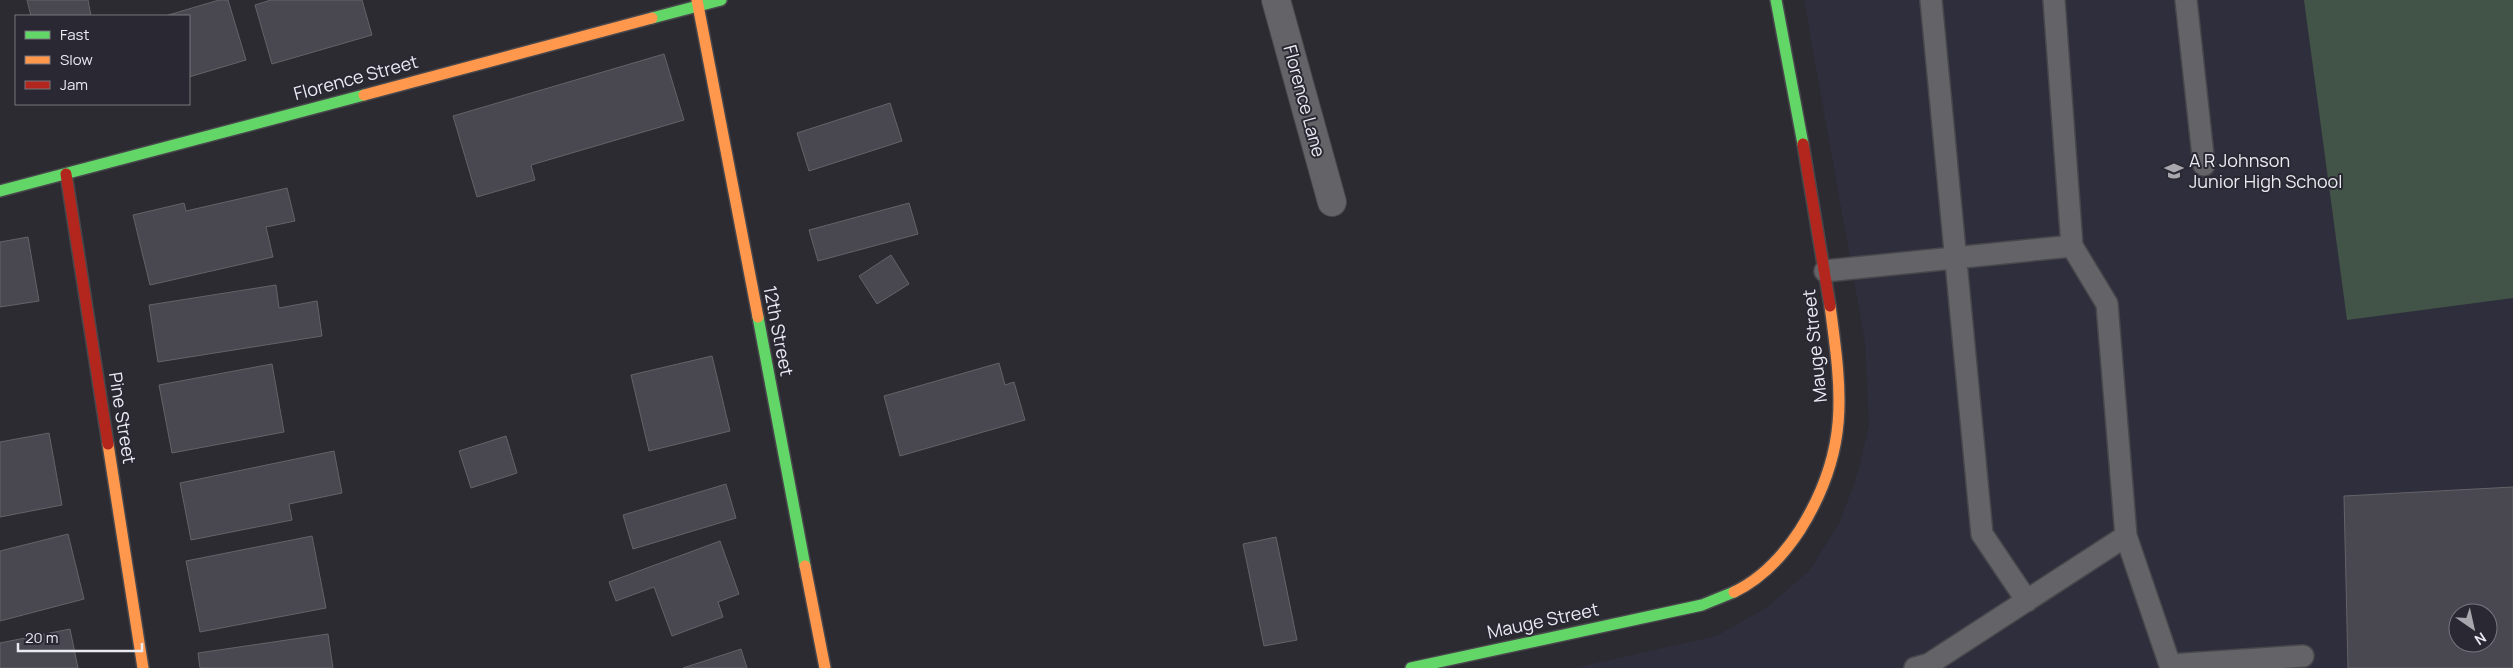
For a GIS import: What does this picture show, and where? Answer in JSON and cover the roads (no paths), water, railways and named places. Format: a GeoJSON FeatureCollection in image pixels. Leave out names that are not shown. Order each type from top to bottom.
{"type":"FeatureCollection","features":[{"type":"Feature","properties":{"kind":"street","name":"Florence Street"},"geometry":{"type":"LineString","coordinates":[[0,191],[698,3],[721,0]]}},
{"type":"Feature","properties":{"kind":"street","name":"Florence Lane"},"geometry":{"type":"LineString","coordinates":[[1276,0],[1332,202]]}},
{"type":"Feature","properties":{"kind":"street","name":"Mauge Street"},"geometry":{"type":"LineString","coordinates":[[1411,668],[1475,661],[1702,605],[1730,594],[1764,574],[1794,538],[1811,512],[1835,453],[1840,386],[1825,271],[1776,0]]}},
{"type":"Feature","properties":{"kind":"street","name":"12th Street"},"geometry":{"type":"LineString","coordinates":[[698,3],[825,668]]}},
{"type":"Feature","properties":{"kind":"street","name":"Pine Street"},"geometry":{"type":"LineString","coordinates":[[66,174],[142,668]]}},
{"type":"Feature","properties":{"kind":"lane"},"geometry":{"type":"LineString","coordinates":[[1930,0],[1982,534],[2027,601]]}},
{"type":"Feature","properties":{"kind":"lane"},"geometry":{"type":"LineString","coordinates":[[2054,0],[2072,246],[2107,304],[2126,536],[2170,665],[2303,656]]}},
{"type":"Feature","properties":{"kind":"lane"},"geometry":{"type":"LineString","coordinates":[[2186,0],[2204,165]]}},
{"type":"Feature","properties":{"kind":"lane"},"geometry":{"type":"LineString","coordinates":[[1825,271],[2072,246]]}},
{"type":"Feature","properties":{"kind":"lane"},"geometry":{"type":"LineString","coordinates":[[1915,668],[1929,664],[2126,536]]}},
{"type":"Feature","properties":{"kind":"place","name":"A R Johnson Junior High School"},"geometry":{"type":"Point","coordinates":[2174,171]}}]}
